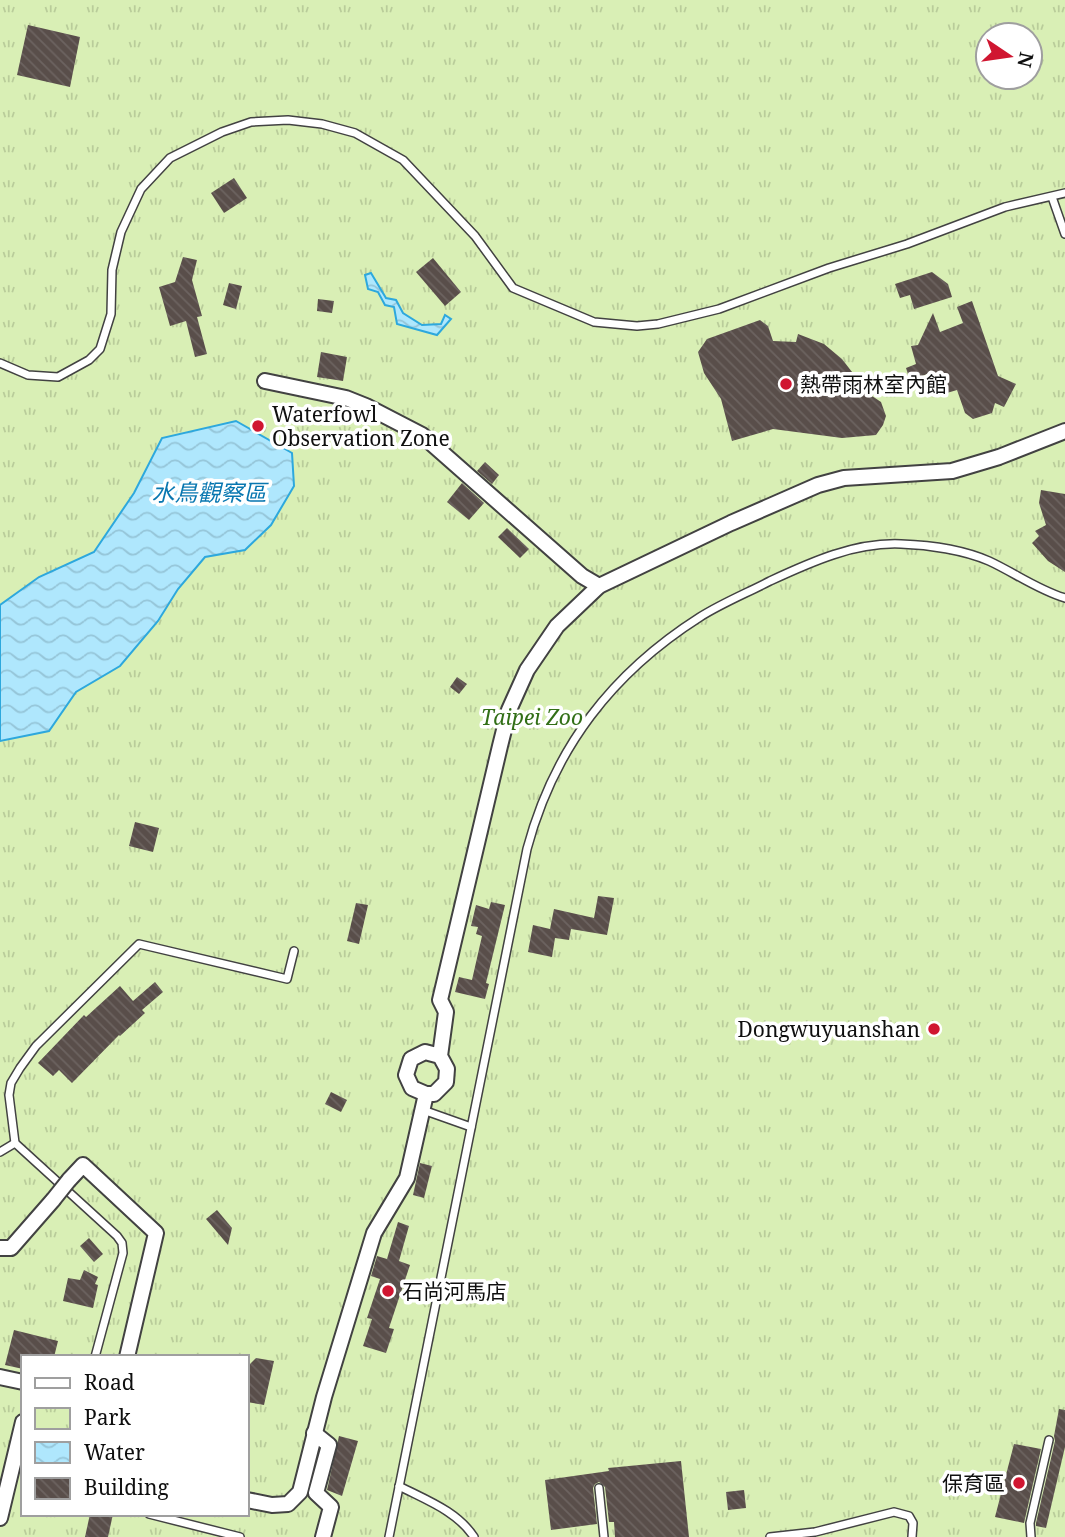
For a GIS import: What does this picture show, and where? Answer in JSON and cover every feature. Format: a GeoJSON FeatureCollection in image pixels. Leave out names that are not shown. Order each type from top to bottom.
{"type":"FeatureCollection","features":[{"type":"Feature","properties":{"kind":"street"},"geometry":{"type":"LineString","coordinates":[[265,381],[346,398],[422,435],[582,576],[599,586]]}},
{"type":"Feature","properties":{"kind":"street"},"geometry":{"type":"LineString","coordinates":[[440,1056],[425,1052],[411,1059],[406,1075],[412,1088],[426,1094],[434,1094],[446,1082],[447,1069],[440,1056],[446,1012],[440,1000],[509,710],[527,670],[557,626],[599,586],[818,485],[844,478],[952,471],[1065,432]]}},
{"type":"Feature","properties":{"kind":"street"},"geometry":{"type":"LineString","coordinates":[[248,1500],[272,1505],[288,1504],[300,1492],[314,1433],[374,1233],[407,1178],[426,1094]]}},
{"type":"Feature","properties":{"kind":"street"},"geometry":{"type":"LineString","coordinates":[[0,1248],[11,1248],[83,1165],[156,1233],[127,1355]]}},
{"type":"Feature","properties":{"kind":"street"},"geometry":{"type":"LineString","coordinates":[[0,1377],[21,1382]]}},
{"type":"Feature","properties":{"kind":"street"},"geometry":{"type":"LineString","coordinates":[[0,1518],[21,1430]]}},
{"type":"Feature","properties":{"kind":"street"},"geometry":{"type":"LineString","coordinates":[[314,1433],[329,1445],[316,1493],[331,1507],[323,1537]]}},
{"type":"Feature","properties":{"kind":"lane"},"geometry":{"type":"LineString","coordinates":[[0,363],[28,375],[58,377],[89,360],[100,349],[111,314],[112,270],[121,232],[141,189],[170,158],[222,132],[251,122],[288,120],[323,124],[355,133],[403,160],[475,236],[513,288],[594,322],[637,326],[658,324],[719,309],[1005,207],[1065,192]]}},
{"type":"Feature","properties":{"kind":"lane"},"geometry":{"type":"LineString","coordinates":[[1052,197],[1065,234]]}},
{"type":"Feature","properties":{"kind":"lane"},"geometry":{"type":"LineString","coordinates":[[389,1537],[534,825],[546,790],[576,734],[624,677],[667,639],[702,616],[817,560],[863,548],[900,544],[966,553],[991,562],[1049,593],[1065,598]]}},
{"type":"Feature","properties":{"kind":"lane"},"geometry":{"type":"LineString","coordinates":[[96,1355],[123,1254],[122,1243],[15,1143],[9,1095],[12,1083],[36,1046],[139,944],[287,979],[294,951]]}},
{"type":"Feature","properties":{"kind":"lane"},"geometry":{"type":"LineString","coordinates":[[424,1110],[471,1127]]}},
{"type":"Feature","properties":{"kind":"lane"},"geometry":{"type":"LineString","coordinates":[[0,1152],[15,1143]]}},
{"type":"Feature","properties":{"kind":"lane"},"geometry":{"type":"LineString","coordinates":[[1031,1537],[1030,1523],[1049,1440]]}},
{"type":"Feature","properties":{"kind":"lane"},"geometry":{"type":"LineString","coordinates":[[399,1486],[443,1508],[466,1525],[474,1537]]}},
{"type":"Feature","properties":{"kind":"lane"},"geometry":{"type":"LineString","coordinates":[[599,1488],[604,1537]]}},
{"type":"Feature","properties":{"kind":"lane"},"geometry":{"type":"LineString","coordinates":[[770,1537],[815,1532],[894,1512],[909,1516],[913,1523],[912,1537]]}},
{"type":"Feature","properties":{"kind":"lane"},"geometry":{"type":"LineString","coordinates":[[157,1516],[240,1537]]}},
{"type":"Feature","properties":{"kind":"green space","name":"Taipei Zoo"},"geometry":{"type":"Polygon","coordinates":[[[0,0],[1065,0],[1065,1537],[0,1537],[0,0]]]}},
{"type":"Feature","properties":{"kind":"water"},"geometry":{"type":"Polygon","coordinates":[[[371,273],[386,298],[396,300],[403,313],[422,325],[441,324],[445,315],[451,319],[437,335],[397,324],[394,307],[385,305],[378,292],[368,289],[365,275],[371,273]]]}},
{"type":"Feature","properties":{"kind":"water","name":"水鳥觀察區"},"geometry":{"type":"Polygon","coordinates":[[[236,421],[292,453],[294,486],[271,525],[245,550],[205,557],[178,589],[158,621],[120,666],[76,692],[49,731],[0,741],[0,605],[39,577],[94,552],[134,493],[162,438],[236,421]]]}},
{"type":"Feature","properties":{"kind":"building"},"geometry":{"type":"Polygon","coordinates":[[[28,25],[80,37],[70,87],[17,75],[28,25]]]}},
{"type":"Feature","properties":{"kind":"building"},"geometry":{"type":"Polygon","coordinates":[[[234,178],[247,198],[224,213],[211,193],[234,178]]]}},
{"type":"Feature","properties":{"kind":"building"},"geometry":{"type":"Polygon","coordinates":[[[183,257],[197,260],[192,280],[202,316],[197,317],[207,354],[195,357],[186,321],[170,326],[159,287],[175,282],[183,257]]]}},
{"type":"Feature","properties":{"kind":"building"},"geometry":{"type":"Polygon","coordinates":[[[433,258],[461,292],[445,306],[416,272],[433,258]]]}},
{"type":"Feature","properties":{"kind":"building"},"geometry":{"type":"Polygon","coordinates":[[[932,272],[948,284],[952,297],[914,309],[910,295],[900,298],[895,284],[932,272]]]}},
{"type":"Feature","properties":{"kind":"building"},"geometry":{"type":"Polygon","coordinates":[[[229,283],[242,286],[236,309],[223,305],[229,283]]]}},
{"type":"Feature","properties":{"kind":"building"},"geometry":{"type":"Polygon","coordinates":[[[318,299],[334,301],[332,313],[317,311],[318,299]]]}},
{"type":"Feature","properties":{"kind":"building"},"geometry":{"type":"Polygon","coordinates":[[[972,301],[998,376],[1016,384],[1004,407],[995,403],[992,413],[973,419],[965,413],[957,390],[940,395],[932,372],[910,381],[906,368],[916,364],[911,346],[918,345],[933,313],[940,332],[963,323],[957,307],[972,301]]]}},
{"type":"Feature","properties":{"kind":"building","name":"熱帶雨林室內館"},"geometry":{"type":"Polygon","coordinates":[[[760,320],[768,326],[773,341],[796,342],[798,334],[824,344],[842,359],[869,394],[881,402],[886,416],[876,435],[842,438],[773,429],[732,441],[721,399],[704,373],[698,352],[707,339],[760,320]]]}},
{"type":"Feature","properties":{"kind":"building"},"geometry":{"type":"Polygon","coordinates":[[[321,352],[347,357],[343,381],[317,377],[321,352]]]}},
{"type":"Feature","properties":{"kind":"building"},"geometry":{"type":"Polygon","coordinates":[[[485,462],[499,475],[492,484],[477,471],[485,462]]]}},
{"type":"Feature","properties":{"kind":"building"},"geometry":{"type":"Polygon","coordinates":[[[462,483],[484,503],[469,520],[447,502],[462,483]]]}},
{"type":"Feature","properties":{"kind":"building"},"geometry":{"type":"Polygon","coordinates":[[[1041,490],[1065,494],[1065,572],[1048,561],[1032,543],[1039,536],[1035,531],[1046,525],[1039,503],[1041,490]]]}},
{"type":"Feature","properties":{"kind":"building"},"geometry":{"type":"Polygon","coordinates":[[[507,528],[529,549],[520,558],[498,537],[507,528]]]}},
{"type":"Feature","properties":{"kind":"building"},"geometry":{"type":"Polygon","coordinates":[[[457,677],[467,684],[459,694],[450,687],[457,677]]]}},
{"type":"Feature","properties":{"kind":"building"},"geometry":{"type":"Polygon","coordinates":[[[135,822],[159,828],[153,852],[129,846],[135,822]]]}},
{"type":"Feature","properties":{"kind":"building"},"geometry":{"type":"Polygon","coordinates":[[[598,896],[614,898],[607,935],[571,929],[569,940],[555,938],[552,957],[528,952],[533,925],[550,929],[554,909],[594,918],[598,896]]]}},
{"type":"Feature","properties":{"kind":"building"},"geometry":{"type":"Polygon","coordinates":[[[491,902],[505,905],[486,983],[489,984],[485,999],[455,992],[459,977],[472,980],[482,936],[476,934],[478,927],[471,926],[476,905],[489,909],[491,902]]]}},
{"type":"Feature","properties":{"kind":"building"},"geometry":{"type":"Polygon","coordinates":[[[356,903],[368,905],[359,944],[347,941],[356,903]]]}},
{"type":"Feature","properties":{"kind":"building"},"geometry":{"type":"Polygon","coordinates":[[[155,982],[163,992],[142,1010],[145,1013],[119,1035],[72,1083],[59,1070],[53,1076],[38,1063],[84,1015],[86,1017],[120,986],[133,1001],[155,982]]]}},
{"type":"Feature","properties":{"kind":"building"},"geometry":{"type":"Polygon","coordinates":[[[331,1092],[347,1100],[341,1112],[325,1104],[331,1092]]]}},
{"type":"Feature","properties":{"kind":"building"},"geometry":{"type":"Polygon","coordinates":[[[420,1163],[432,1166],[424,1198],[413,1195],[420,1163]]]}},
{"type":"Feature","properties":{"kind":"building"},"geometry":{"type":"Polygon","coordinates":[[[217,1210],[232,1228],[228,1245],[206,1219],[217,1210]]]}},
{"type":"Feature","properties":{"kind":"building"},"geometry":{"type":"Polygon","coordinates":[[[398,1222],[409,1226],[399,1261],[410,1265],[389,1328],[394,1329],[386,1353],[363,1346],[372,1319],[367,1318],[380,1279],[371,1276],[377,1256],[387,1259],[398,1222]]]}},
{"type":"Feature","properties":{"kind":"building"},"geometry":{"type":"Polygon","coordinates":[[[89,1238],[103,1254],[94,1262],[80,1246],[89,1238]]]}},
{"type":"Feature","properties":{"kind":"building"},"geometry":{"type":"Polygon","coordinates":[[[84,1270],[98,1277],[93,1308],[63,1301],[68,1278],[80,1280],[84,1270]]]}},
{"type":"Feature","properties":{"kind":"building"},"geometry":{"type":"Polygon","coordinates":[[[14,1330],[58,1341],[54,1355],[21,1355],[21,1369],[5,1365],[14,1330]]]}},
{"type":"Feature","properties":{"kind":"building"},"geometry":{"type":"Polygon","coordinates":[[[256,1358],[274,1361],[264,1405],[248,1402],[248,1366],[256,1358]]]}},
{"type":"Feature","properties":{"kind":"building"},"geometry":{"type":"Polygon","coordinates":[[[1059,1409],[1065,1410],[1065,1447],[1046,1528],[1036,1526],[1036,1523],[1055,1441],[1059,1409]]]}},
{"type":"Feature","properties":{"kind":"building"},"geometry":{"type":"Polygon","coordinates":[[[339,1436],[358,1441],[342,1496],[327,1490],[339,1436]]]}},
{"type":"Feature","properties":{"kind":"building","name":"保育區"},"geometry":{"type":"Polygon","coordinates":[[[1014,1444],[1041,1449],[1024,1523],[995,1517],[1014,1444]]]}},
{"type":"Feature","properties":{"kind":"building"},"geometry":{"type":"Polygon","coordinates":[[[681,1461],[689,1537],[615,1537],[614,1522],[609,1522],[605,1487],[599,1482],[593,1488],[597,1524],[551,1530],[545,1480],[609,1471],[608,1468],[681,1461]]]}},
{"type":"Feature","properties":{"kind":"building"},"geometry":{"type":"Polygon","coordinates":[[[744,1490],[746,1508],[728,1510],[726,1492],[744,1490]]]}},
{"type":"Feature","properties":{"kind":"building"},"geometry":{"type":"Polygon","coordinates":[[[90,1516],[113,1516],[108,1537],[85,1537],[90,1516]]]}},
{"type":"Feature","properties":{"kind":"place","name":"熱帶雨林室內館"},"geometry":{"type":"Point","coordinates":[786,384]}},
{"type":"Feature","properties":{"kind":"place","name":"Waterfowl Observation Zone"},"geometry":{"type":"Point","coordinates":[258,426]}},
{"type":"Feature","properties":{"kind":"place","name":"Dongwuyuanshan"},"geometry":{"type":"Point","coordinates":[934,1029]}},
{"type":"Feature","properties":{"kind":"place","name":"石尚河馬店"},"geometry":{"type":"Point","coordinates":[388,1291]}},
{"type":"Feature","properties":{"kind":"place","name":"保育區"},"geometry":{"type":"Point","coordinates":[1019,1483]}}]}
